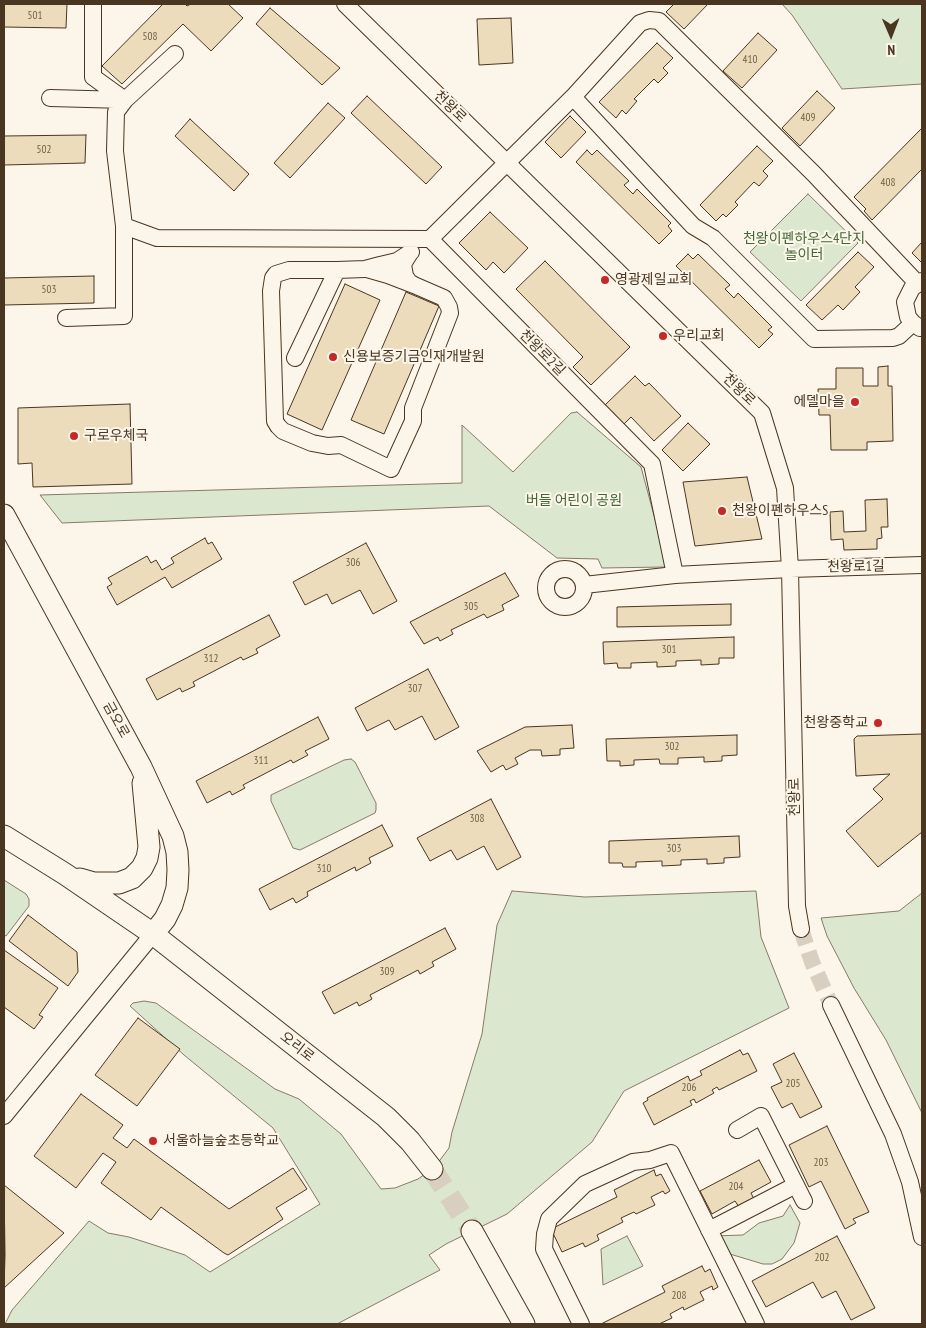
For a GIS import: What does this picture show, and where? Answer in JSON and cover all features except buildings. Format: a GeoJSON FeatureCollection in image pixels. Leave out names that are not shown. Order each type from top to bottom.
{"type":"FeatureCollection","features":[{"type":"Feature","properties":{"kind":"main road","name":"금오로"},"geometry":{"type":"LineString","coordinates":[[4,515],[141,767],[166,818],[177,852],[177,888],[165,919],[153,934]]}},
{"type":"Feature","properties":{"kind":"main road"},"geometry":{"type":"LineString","coordinates":[[65,874],[94,883],[107,884],[119,883],[132,878],[142,868],[147,858],[149,847],[141,767]]}},
{"type":"Feature","properties":{"kind":"main road","name":"오리로"},"geometry":{"type":"LineString","coordinates":[[4,836],[65,874],[153,934],[386,1117],[410,1141],[432,1169]]}},
{"type":"Feature","properties":{"kind":"main road"},"geometry":{"type":"LineString","coordinates":[[472,1231],[524,1324]]}},
{"type":"Feature","properties":{"kind":"street"},"geometry":{"type":"LineString","coordinates":[[93,4],[94,77],[125,100]]}},
{"type":"Feature","properties":{"kind":"street","name":"천왕로"},"geometry":{"type":"LineString","coordinates":[[345,4],[762,413],[785,488],[790,568],[797,906],[801,929]]}},
{"type":"Feature","properties":{"kind":"street"},"geometry":{"type":"LineString","coordinates":[[365,269],[388,275],[444,298],[450,312],[413,408],[413,421],[391,469],[341,445],[312,444],[283,431],[278,426],[275,420],[271,291],[273,278],[276,274],[289,270],[365,269],[397,261],[430,240],[573,96],[640,23],[649,20],[659,21],[920,282],[908,295],[906,302],[908,317],[917,326],[893,338],[814,339],[713,238],[693,226],[573,96]]}},
{"type":"Feature","properties":{"kind":"street"},"geometry":{"type":"LineString","coordinates":[[66,318],[124,316],[124,226],[115,151],[116,112],[125,100],[175,54]]}},
{"type":"Feature","properties":{"kind":"street"},"geometry":{"type":"LineString","coordinates":[[50,98],[125,100]]}},
{"type":"Feature","properties":{"kind":"street"},"geometry":{"type":"LineString","coordinates":[[124,226],[157,238],[430,240]]}},
{"type":"Feature","properties":{"kind":"street","name":"천왕로2길"},"geometry":{"type":"LineString","coordinates":[[430,240],[652,464],[675,575]]}},
{"type":"Feature","properties":{"kind":"street"},"geometry":{"type":"LineString","coordinates":[[410,253],[403,270],[409,282],[414,285]]}},
{"type":"Feature","properties":{"kind":"street"},"geometry":{"type":"LineString","coordinates":[[294,358],[337,270]]}},
{"type":"Feature","properties":{"kind":"street","name":"천왕로1길"},"geometry":{"type":"LineString","coordinates":[[790,568],[922,565]]}},
{"type":"Feature","properties":{"kind":"street"},"geometry":{"type":"LineString","coordinates":[[584,585],[675,575],[790,568]]}},
{"type":"Feature","properties":{"kind":"street"},"geometry":{"type":"LineString","coordinates":[[4,1116],[153,934]]}},
{"type":"Feature","properties":{"kind":"street"},"geometry":{"type":"LineString","coordinates":[[831,1005],[893,1134],[910,1182],[922,1237]]}},
{"type":"Feature","properties":{"kind":"street"},"geometry":{"type":"LineString","coordinates":[[737,1130],[761,1116],[804,1202]]}},
{"type":"Feature","properties":{"kind":"street"},"geometry":{"type":"LineString","coordinates":[[581,1324],[544,1249],[549,1219],[584,1184],[633,1162],[650,1160],[670,1153],[756,1324]]}},
{"type":"Feature","properties":{"kind":"street"},"geometry":{"type":"LineString","coordinates":[[709,1230],[796,1185]]}},
{"type":"Feature","properties":{"kind":"green space"},"geometry":{"type":"Polygon","coordinates":[[[782,4],[922,4],[922,84],[842,89],[792,15],[782,4]]]}},
{"type":"Feature","properties":{"kind":"green space","name":"천왕이펜하우스4단지 놀이터"},"geometry":{"type":"Polygon","coordinates":[[[808,194],[858,243],[801,301],[750,252],[808,194]]]}},
{"type":"Feature","properties":{"kind":"green space","name":"버들 어린이 공원"},"geometry":{"type":"Polygon","coordinates":[[[577,412],[641,467],[667,564],[664,567],[602,568],[598,559],[557,558],[489,506],[62,523],[40,495],[462,483],[462,425],[513,472],[571,413],[577,412]]]}},
{"type":"Feature","properties":{"kind":"green space"},"geometry":{"type":"Polygon","coordinates":[[[351,759],[355,762],[376,803],[375,813],[300,850],[293,848],[271,801],[271,795],[344,760],[351,759]]]}},
{"type":"Feature","properties":{"kind":"green space"},"geometry":{"type":"Polygon","coordinates":[[[4,880],[26,894],[29,899],[29,906],[6,936],[4,935],[4,880]]]}},
{"type":"Feature","properties":{"kind":"green space"},"geometry":{"type":"Polygon","coordinates":[[[512,891],[585,897],[756,891],[761,937],[789,1008],[624,1091],[592,1142],[507,1214],[446,1244],[429,1255],[440,1270],[337,1324],[5,1324],[12,1310],[89,1221],[108,1233],[129,1237],[185,1255],[210,1272],[320,1204],[273,1128],[184,1055],[130,1006],[133,1003],[144,1001],[156,1003],[275,1089],[299,1099],[341,1134],[381,1189],[395,1188],[418,1179],[434,1168],[449,1148],[452,1132],[482,1034],[497,925],[512,891]]]}},
{"type":"Feature","properties":{"kind":"green space"},"geometry":{"type":"Polygon","coordinates":[[[922,893],[922,1113],[886,1040],[854,988],[827,936],[821,918],[899,911],[922,893]]]}},
{"type":"Feature","properties":{"kind":"green space"},"geometry":{"type":"Polygon","coordinates":[[[790,1205],[800,1223],[794,1243],[782,1259],[772,1264],[763,1264],[720,1251],[712,1236],[743,1235],[759,1223],[783,1216],[790,1205]]]}},
{"type":"Feature","properties":{"kind":"green space"},"geometry":{"type":"Polygon","coordinates":[[[627,1236],[643,1266],[603,1285],[601,1249],[627,1236]]]}},
{"type":"Feature","properties":{"kind":"tunnel"},"geometry":{"type":"LineString","coordinates":[[801,929],[812,962],[831,1005]]}},
{"type":"Feature","properties":{"kind":"tunnel"},"geometry":{"type":"LineString","coordinates":[[432,1169],[472,1231]]}},
{"type":"Feature","properties":{"kind":"place","name":"영광제일교회"},"geometry":{"type":"Point","coordinates":[605,280]}},
{"type":"Feature","properties":{"kind":"place","name":"우리교회"},"geometry":{"type":"Point","coordinates":[663,336]}},
{"type":"Feature","properties":{"kind":"place","name":"신용보증기금인재개발원"},"geometry":{"type":"Point","coordinates":[333,357]}},
{"type":"Feature","properties":{"kind":"place","name":"에델마을"},"geometry":{"type":"Point","coordinates":[855,402]}},
{"type":"Feature","properties":{"kind":"place","name":"구로우체국"},"geometry":{"type":"Point","coordinates":[74,436]}},
{"type":"Feature","properties":{"kind":"place","name":"천왕이펜하우스S"},"geometry":{"type":"Point","coordinates":[722,511]}},
{"type":"Feature","properties":{"kind":"place","name":"천왕중학교"},"geometry":{"type":"Point","coordinates":[878,723]}},
{"type":"Feature","properties":{"kind":"place","name":"서울하늘숲초등학교"},"geometry":{"type":"Point","coordinates":[153,1141]}}]}
